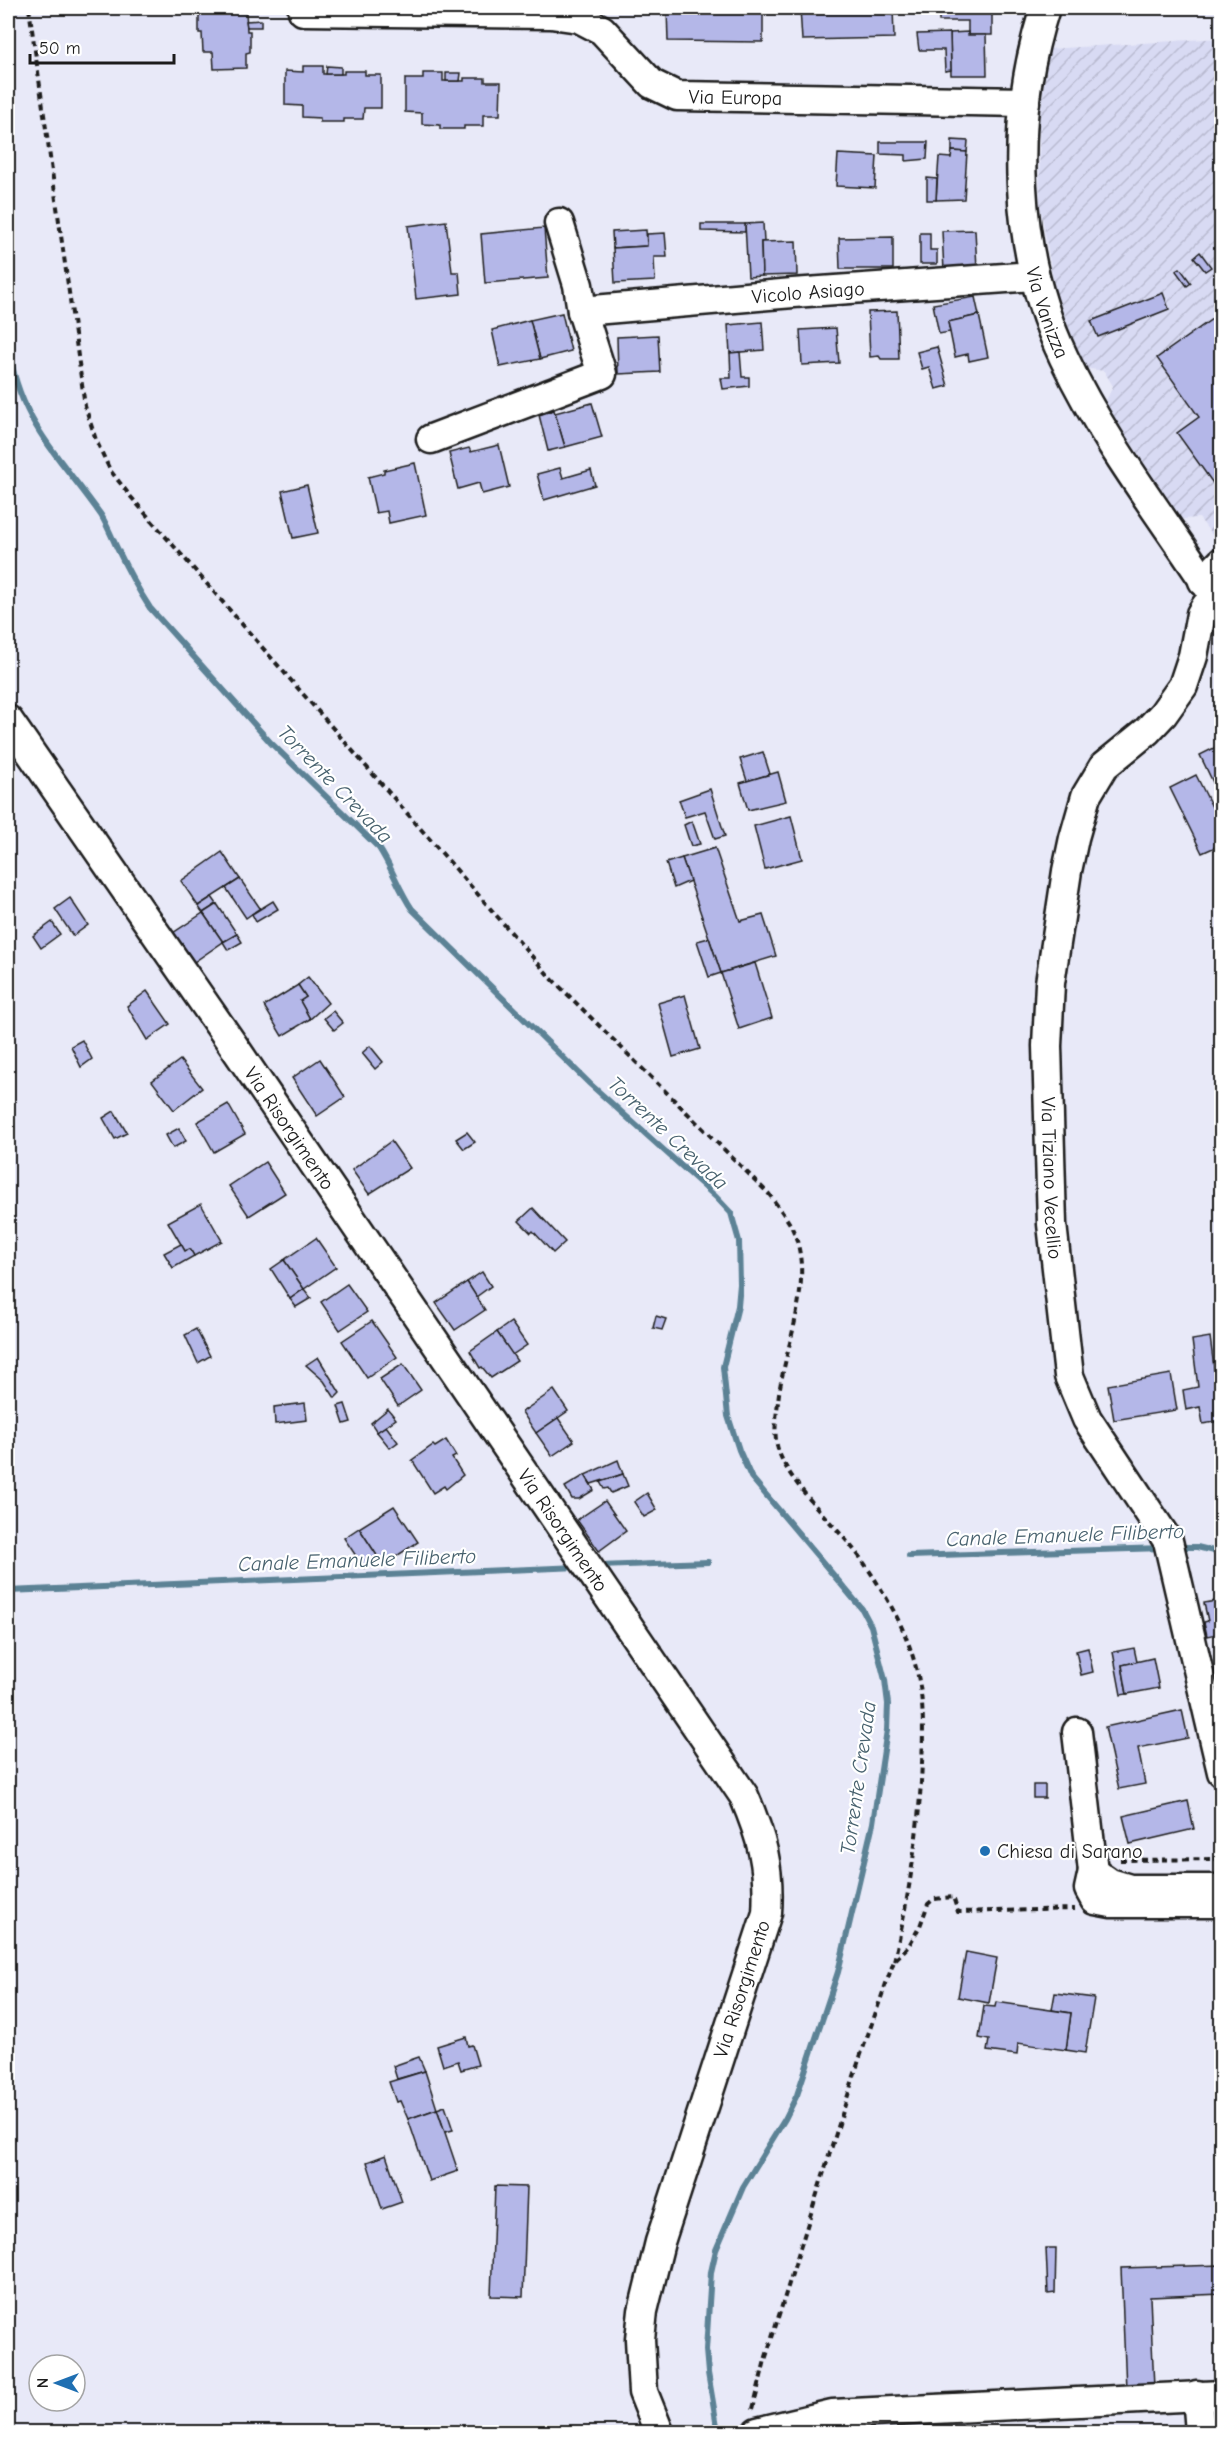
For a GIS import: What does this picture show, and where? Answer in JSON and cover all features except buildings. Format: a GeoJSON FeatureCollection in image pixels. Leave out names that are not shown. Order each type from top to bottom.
{"type":"FeatureCollection","features":[{"type":"Feature","properties":{"kind":"street","name":"Via Europa"},"geometry":{"type":"LineString","coordinates":[[303,8],[303,11],[475,10],[551,14],[579,18],[591,23],[612,39],[652,84],[677,96],[1026,102]]}},
{"type":"Feature","properties":{"kind":"street","name":"Via Vanizza"},"geometry":{"type":"LineString","coordinates":[[1045,8],[1032,57],[1026,102],[1022,184],[1034,276],[1051,327],[1080,389],[1105,432],[1215,587]]}},
{"type":"Feature","properties":{"kind":"street"},"geometry":{"type":"LineString","coordinates":[[431,438],[602,374],[582,311],[578,285],[559,223]]}},
{"type":"Feature","properties":{"kind":"street","name":"Vicolo Asiago"},"geometry":{"type":"LineString","coordinates":[[582,311],[1034,276]]}},
{"type":"Feature","properties":{"kind":"street","name":"Via Tiziano Vecellio"},"geometry":{"type":"LineString","coordinates":[[1215,587],[1201,614],[1189,671],[1175,698],[1147,731],[1104,766],[1086,796],[1067,872],[1050,983],[1048,1015],[1052,1224],[1069,1376],[1086,1419],[1170,1549],[1221,1772]]}},
{"type":"Feature","properties":{"kind":"street","name":"Via Risorgimento"},"geometry":{"type":"LineString","coordinates":[[8,720],[231,1042],[744,1796],[758,1828],[767,1860],[769,1885],[767,1912],[660,2242],[643,2311],[640,2339],[643,2392],[658,2433]]}},
{"type":"Feature","properties":{"kind":"street"},"geometry":{"type":"LineString","coordinates":[[1077,1732],[1092,1866],[1089,1889],[1095,1900],[1112,1903],[1221,1903]]}},
{"type":"Feature","properties":{"kind":"street"},"geometry":{"type":"LineString","coordinates":[[1092,1866],[1110,1883],[1130,1889],[1221,1889]]}},
{"type":"Feature","properties":{"kind":"street"},"geometry":{"type":"LineString","coordinates":[[643,2392],[644,2433]]}},
{"type":"Feature","properties":{"kind":"street"},"geometry":{"type":"LineString","coordinates":[[754,2423],[832,2414],[1209,2395],[1200,2433]]}},
{"type":"Feature","properties":{"kind":"path"},"geometry":{"type":"LineString","coordinates":[[28,8],[85,406],[96,440],[110,470],[131,497],[550,977],[769,1194],[790,1225],[797,1244],[801,1271],[799,1300],[779,1386],[775,1426],[778,1451],[793,1478],[862,1561],[892,1606],[908,1639],[922,1694],[923,1755],[916,1840],[903,1925],[894,1961],[838,2125],[765,2360],[754,2423]]}},
{"type":"Feature","properties":{"kind":"path"},"geometry":{"type":"LineString","coordinates":[[1092,1866],[1221,1859]]}},
{"type":"Feature","properties":{"kind":"path"},"geometry":{"type":"LineString","coordinates":[[894,1961],[908,1947],[920,1926],[928,1904],[934,1899],[953,1897],[958,1912],[1075,1909],[1092,1906],[1095,1900]]}},
{"type":"Feature","properties":{"kind":"shaded area"},"geometry":{"type":"Polygon","coordinates":[[[1221,38],[1222,544],[1220,545],[1199,518],[1181,519],[1105,403],[1113,386],[1104,371],[1084,368],[1055,291],[1040,205],[1039,122],[1049,49],[1221,38]]]}},
{"type":"Feature","properties":{"kind":"shaded area"},"geometry":{"type":"Polygon","coordinates":[[[1221,1343],[1222,1421],[1211,1345],[1221,1343]]]}},
{"type":"Feature","properties":{"kind":"waterway","name":"Torrente Crevada"},"geometry":{"type":"LineString","coordinates":[[8,344],[13,372],[31,417],[42,436],[101,515],[128,571],[150,608],[271,743],[379,848],[412,909],[590,1084],[731,1213],[739,1241],[740,1284],[738,1306],[723,1367],[728,1416],[751,1477],[862,1609],[871,1626],[885,1680],[888,1704],[887,1730],[873,1823],[838,1972],[797,2095],[743,2187],[716,2250],[711,2272],[706,2350],[718,2432]]}},
{"type":"Feature","properties":{"kind":"waterway","name":"Canale Emanuele Filiberto"},"geometry":{"type":"LineString","coordinates":[[1176,1547],[1197,1547],[1222,1553]]}},
{"type":"Feature","properties":{"kind":"waterway","name":"Canale Emanuele Filiberto"},"geometry":{"type":"LineString","coordinates":[[909,1556],[1163,1548]]}},
{"type":"Feature","properties":{"kind":"waterway","name":"Canale Emanuele Filiberto"},"geometry":{"type":"LineString","coordinates":[[599,1566],[708,1562]]}},
{"type":"Feature","properties":{"kind":"waterway","name":"Canale Emanuele Filiberto"},"geometry":{"type":"LineString","coordinates":[[8,1591],[579,1567]]}},
{"type":"Feature","properties":{"kind":"place","name":"Chiesa di Sarano"},"geometry":{"type":"Point","coordinates":[985,1851]}}]}
